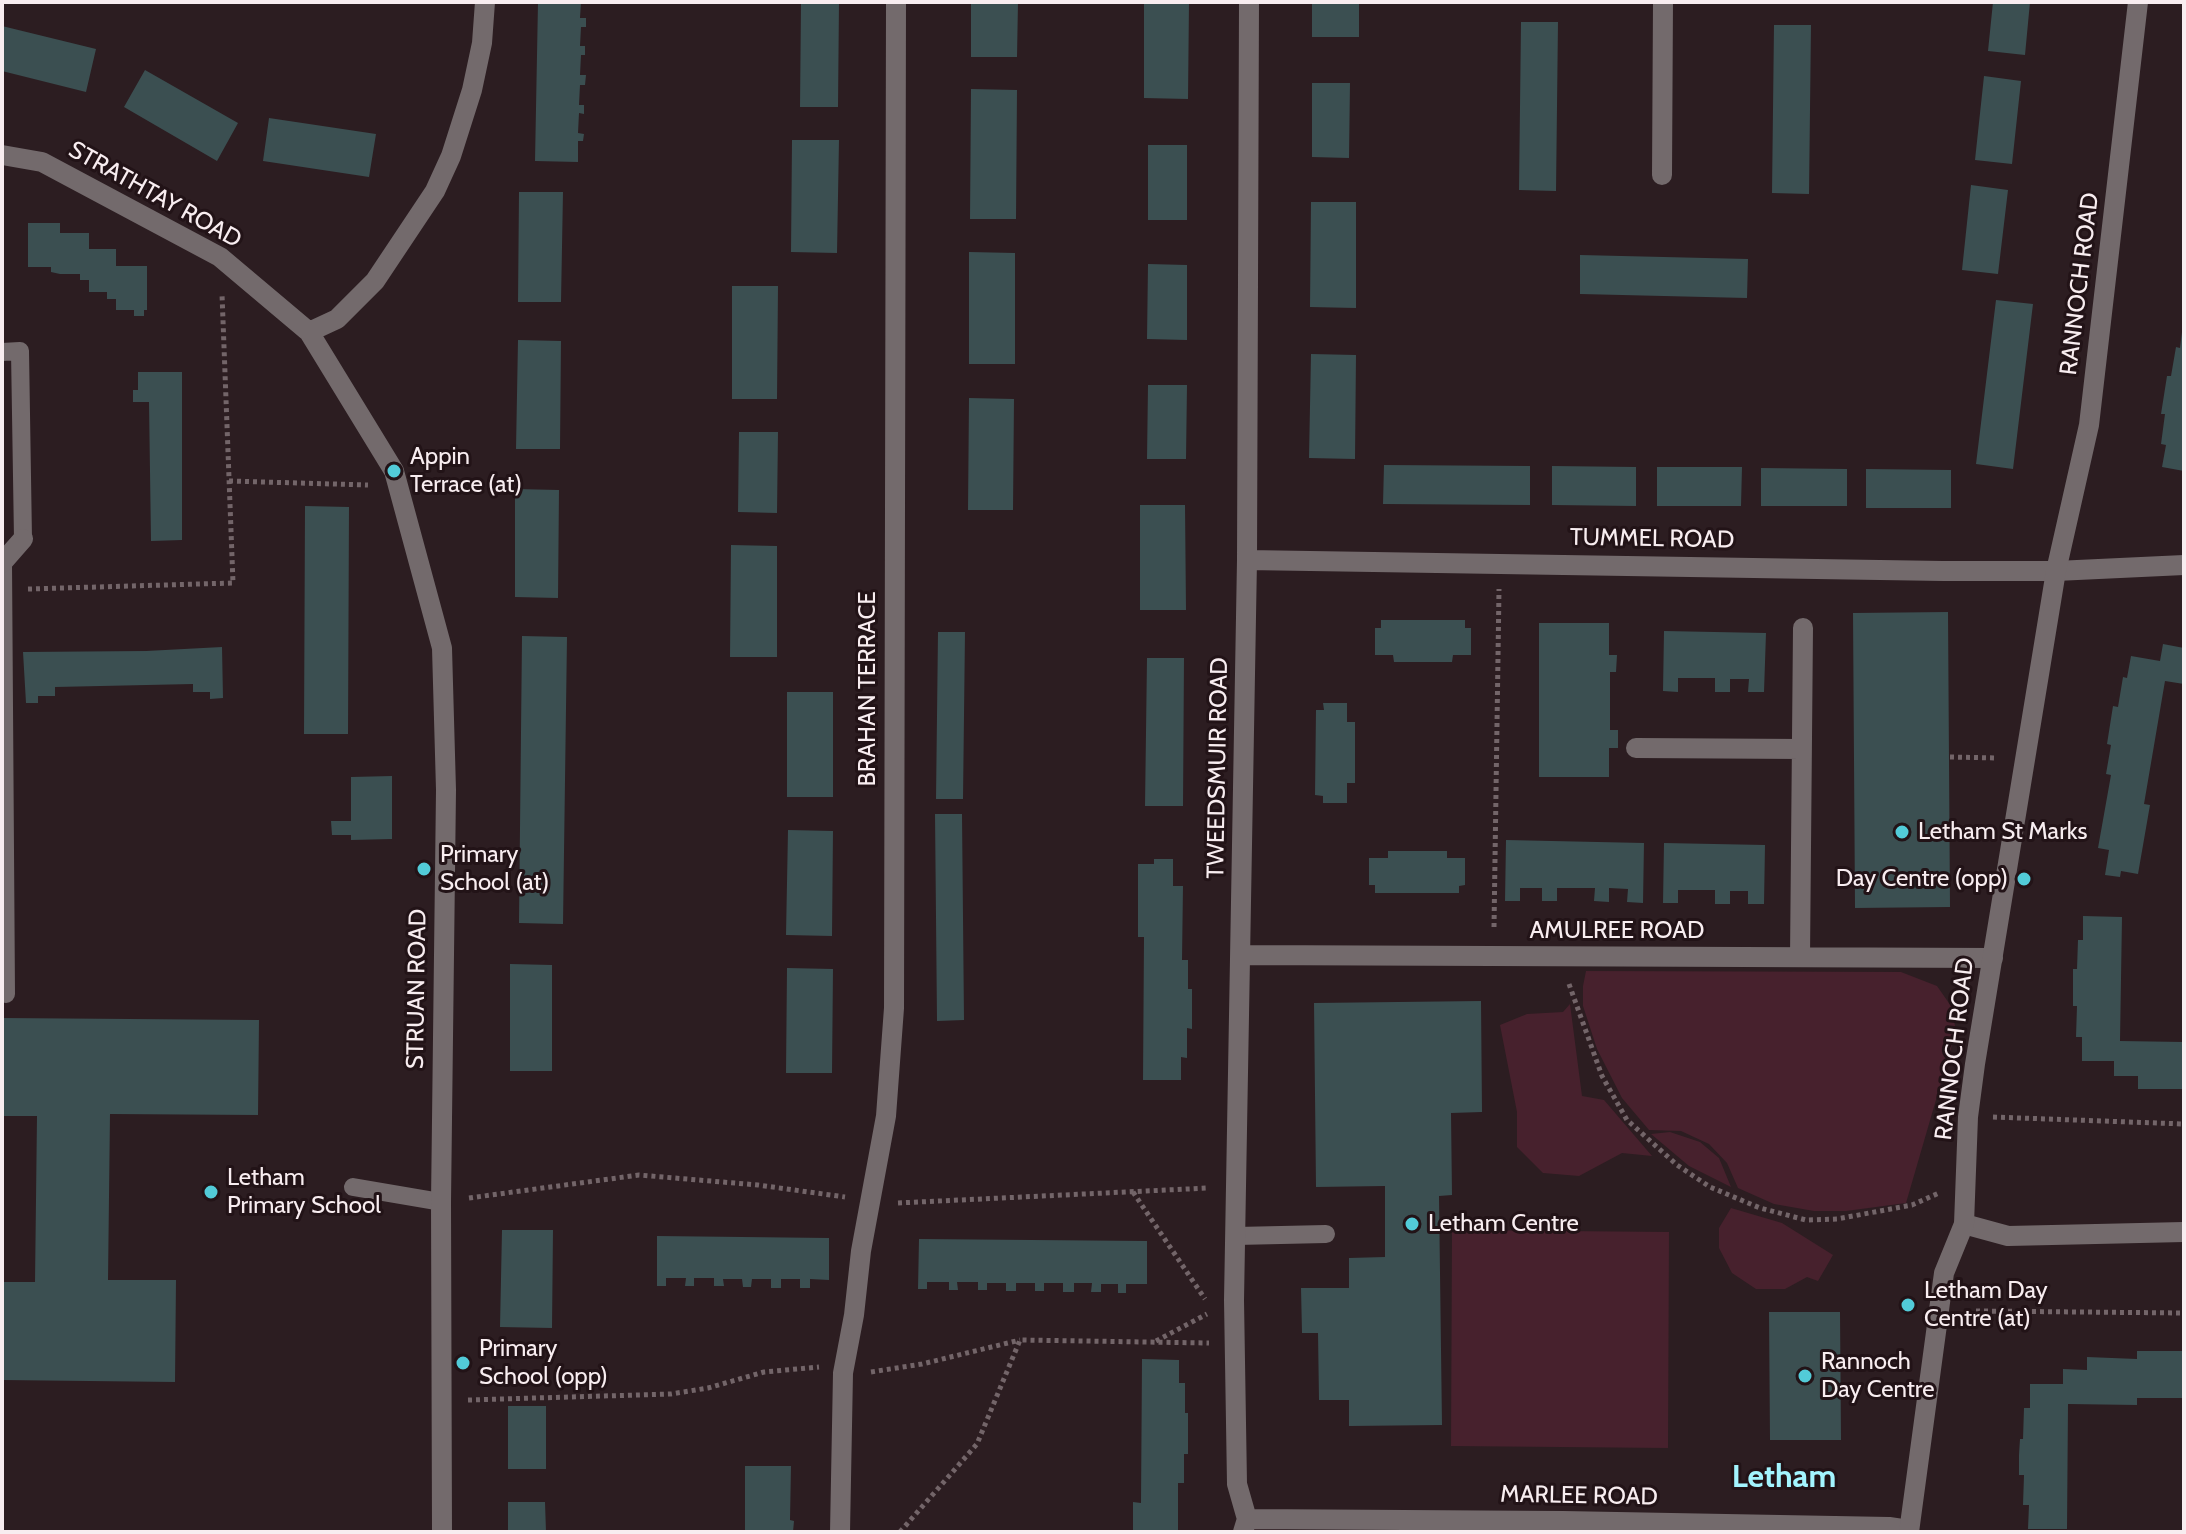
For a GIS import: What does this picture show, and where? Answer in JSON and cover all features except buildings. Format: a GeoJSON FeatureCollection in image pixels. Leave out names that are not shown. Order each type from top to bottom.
{"type":"FeatureCollection","features":[{"type":"Feature","properties":{"kind":"street"},"geometry":{"type":"LineString","coordinates":[[309,332],[337,319],[375,281],[435,191],[451,156],[472,90],[482,43],[485,2]]}},
{"type":"Feature","properties":{"kind":"street","name":"BRAHAN TERRACE"},"geometry":{"type":"LineString","coordinates":[[840,1532],[843,1373],[886,1116],[894,1008],[896,2]]}},
{"type":"Feature","properties":{"kind":"street","name":"TWEEDSMUIR ROAD"},"geometry":{"type":"LineString","coordinates":[[1245,1526],[1237,1484],[1234,1343],[1247,560],[1249,2]]}},
{"type":"Feature","properties":{"kind":"street"},"geometry":{"type":"LineString","coordinates":[[1662,175],[1663,2]]}},
{"type":"Feature","properties":{"kind":"street","name":"RANNOCH ROAD"},"geometry":{"type":"LineString","coordinates":[[1909,1531],[1944,1273],[1964,1224],[1968,1117],[1993,958],[2056,571],[2089,425],[2138,2]]}},
{"type":"Feature","properties":{"kind":"street","name":"STRATHTAY ROAD"},"geometry":{"type":"LineString","coordinates":[[2,155],[42,162],[220,257],[309,332]]}},
{"type":"Feature","properties":{"kind":"street","name":"STRUAN ROAD"},"geometry":{"type":"LineString","coordinates":[[309,332],[394,471],[442,648],[446,790],[441,1202],[442,1532]]}},
{"type":"Feature","properties":{"kind":"street"},"geometry":{"type":"LineString","coordinates":[[2,563],[23,539]]}},
{"type":"Feature","properties":{"kind":"street","name":"TUMMEL ROAD"},"geometry":{"type":"LineString","coordinates":[[1247,560],[2056,571]]}},
{"type":"Feature","properties":{"kind":"street"},"geometry":{"type":"LineString","coordinates":[[2056,571],[2184,565]]}},
{"type":"Feature","properties":{"kind":"street"},"geometry":{"type":"LineString","coordinates":[[1800,957],[1803,628]]}},
{"type":"Feature","properties":{"kind":"street"},"geometry":{"type":"LineString","coordinates":[[1636,748],[1802,749]]}},
{"type":"Feature","properties":{"kind":"street","name":"AMULREE ROAD"},"geometry":{"type":"LineString","coordinates":[[1241,955],[1993,958]]}},
{"type":"Feature","properties":{"kind":"street"},"geometry":{"type":"LineString","coordinates":[[1964,1224],[2008,1236],[2184,1232]]}},
{"type":"Feature","properties":{"kind":"street","name":"MARLEE ROAD"},"geometry":{"type":"LineString","coordinates":[[1245,1526],[1446,1519],[1909,1531]]}},
{"type":"Feature","properties":{"kind":"lane"},"geometry":{"type":"LineString","coordinates":[[2,352],[20,351],[23,539]]}},
{"type":"Feature","properties":{"kind":"lane"},"geometry":{"type":"LineString","coordinates":[[2,563],[6,994]]}},
{"type":"Feature","properties":{"kind":"lane"},"geometry":{"type":"LineString","coordinates":[[353,1187],[441,1202]]}},
{"type":"Feature","properties":{"kind":"lane"},"geometry":{"type":"LineString","coordinates":[[1236,1236],[1326,1234]]}},
{"type":"Feature","properties":{"kind":"path"},"geometry":{"type":"LineString","coordinates":[[3,590],[233,583],[220,257]]}},
{"type":"Feature","properties":{"kind":"path"},"geometry":{"type":"LineString","coordinates":[[229,481],[398,486]]}},
{"type":"Feature","properties":{"kind":"path"},"geometry":{"type":"LineString","coordinates":[[1493,956],[1500,563]]}},
{"type":"Feature","properties":{"kind":"path"},"geometry":{"type":"LineString","coordinates":[[1950,757],[1999,758]]}},
{"type":"Feature","properties":{"kind":"path"},"geometry":{"type":"LineString","coordinates":[[1566,956],[1566,974],[1582,1025],[1602,1076],[1627,1120],[1677,1165],[1710,1187],[1760,1208],[1806,1220],[1837,1219],[1912,1205],[1966,1183]]}},
{"type":"Feature","properties":{"kind":"path"},"geometry":{"type":"LineString","coordinates":[[1968,1117],[2184,1124]]}},
{"type":"Feature","properties":{"kind":"path"},"geometry":{"type":"LineString","coordinates":[[441,1202],[639,1175],[758,1185],[889,1203],[1236,1187]]}},
{"type":"Feature","properties":{"kind":"path"},"geometry":{"type":"LineString","coordinates":[[1133,1192],[1212,1311],[1155,1342]]}},
{"type":"Feature","properties":{"kind":"path"},"geometry":{"type":"LineString","coordinates":[[1976,1311],[2184,1313]]}},
{"type":"Feature","properties":{"kind":"path"},"geometry":{"type":"LineString","coordinates":[[900,1532],[977,1444],[1020,1340]]}},
{"type":"Feature","properties":{"kind":"path"},"geometry":{"type":"LineString","coordinates":[[443,1401],[671,1394],[708,1388],[764,1372],[828,1366],[843,1373],[879,1372],[1020,1340],[1234,1343]]}},
{"type":"Feature","properties":{"kind":"shaded area"},"geometry":{"type":"Polygon","coordinates":[[[1586,971],[1901,972],[1937,986],[1951,1006],[1956,1031],[1906,1203],[1846,1211],[1814,1211],[1774,1204],[1738,1188],[1727,1163],[1709,1144],[1681,1131],[1649,1130],[1622,1098],[1597,1049],[1583,1006],[1586,971]]]}},
{"type":"Feature","properties":{"kind":"shaded area"},"geometry":{"type":"Polygon","coordinates":[[[1570,1004],[1582,1096],[1604,1100],[1652,1156],[1622,1153],[1579,1176],[1543,1173],[1517,1147],[1517,1112],[1500,1025],[1527,1014],[1563,1012],[1570,1004]]]}},
{"type":"Feature","properties":{"kind":"shaded area"},"geometry":{"type":"Polygon","coordinates":[[[1670,1132],[1700,1142],[1719,1158],[1731,1187],[1689,1166],[1651,1134],[1670,1132]]]}},
{"type":"Feature","properties":{"kind":"shaded area"},"geometry":{"type":"Polygon","coordinates":[[[1731,1208],[1782,1223],[1833,1255],[1818,1281],[1807,1277],[1785,1289],[1756,1289],[1732,1273],[1719,1248],[1719,1228],[1731,1208]]]}},
{"type":"Feature","properties":{"kind":"shaded area"},"geometry":{"type":"Polygon","coordinates":[[[1452,1230],[1669,1232],[1668,1448],[1451,1446],[1452,1230]]]}},
{"type":"Feature","properties":{"kind":"place","name":"Appin Terrace (at)"},"geometry":{"type":"Point","coordinates":[394,471]}},
{"type":"Feature","properties":{"kind":"place","name":"Letham St Marks"},"geometry":{"type":"Point","coordinates":[1902,832]}},
{"type":"Feature","properties":{"kind":"place","name":"Primary School (at)"},"geometry":{"type":"Point","coordinates":[424,869]}},
{"type":"Feature","properties":{"kind":"place","name":"Day Centre (opp)"},"geometry":{"type":"Point","coordinates":[2024,879]}},
{"type":"Feature","properties":{"kind":"place","name":"Letham Primary School"},"geometry":{"type":"Point","coordinates":[211,1192]}},
{"type":"Feature","properties":{"kind":"place","name":"Letham Centre"},"geometry":{"type":"Point","coordinates":[1412,1224]}},
{"type":"Feature","properties":{"kind":"place","name":"Letham Day Centre (at)"},"geometry":{"type":"Point","coordinates":[1908,1305]}},
{"type":"Feature","properties":{"kind":"place","name":"Primary School (opp)"},"geometry":{"type":"Point","coordinates":[463,1363]}},
{"type":"Feature","properties":{"kind":"place","name":"Rannoch Day Centre"},"geometry":{"type":"Point","coordinates":[1805,1376]}},
{"type":"Feature","properties":{"kind":"district","name":"Letham"},"geometry":{"type":"Point","coordinates":[1784,1478]}}]}
